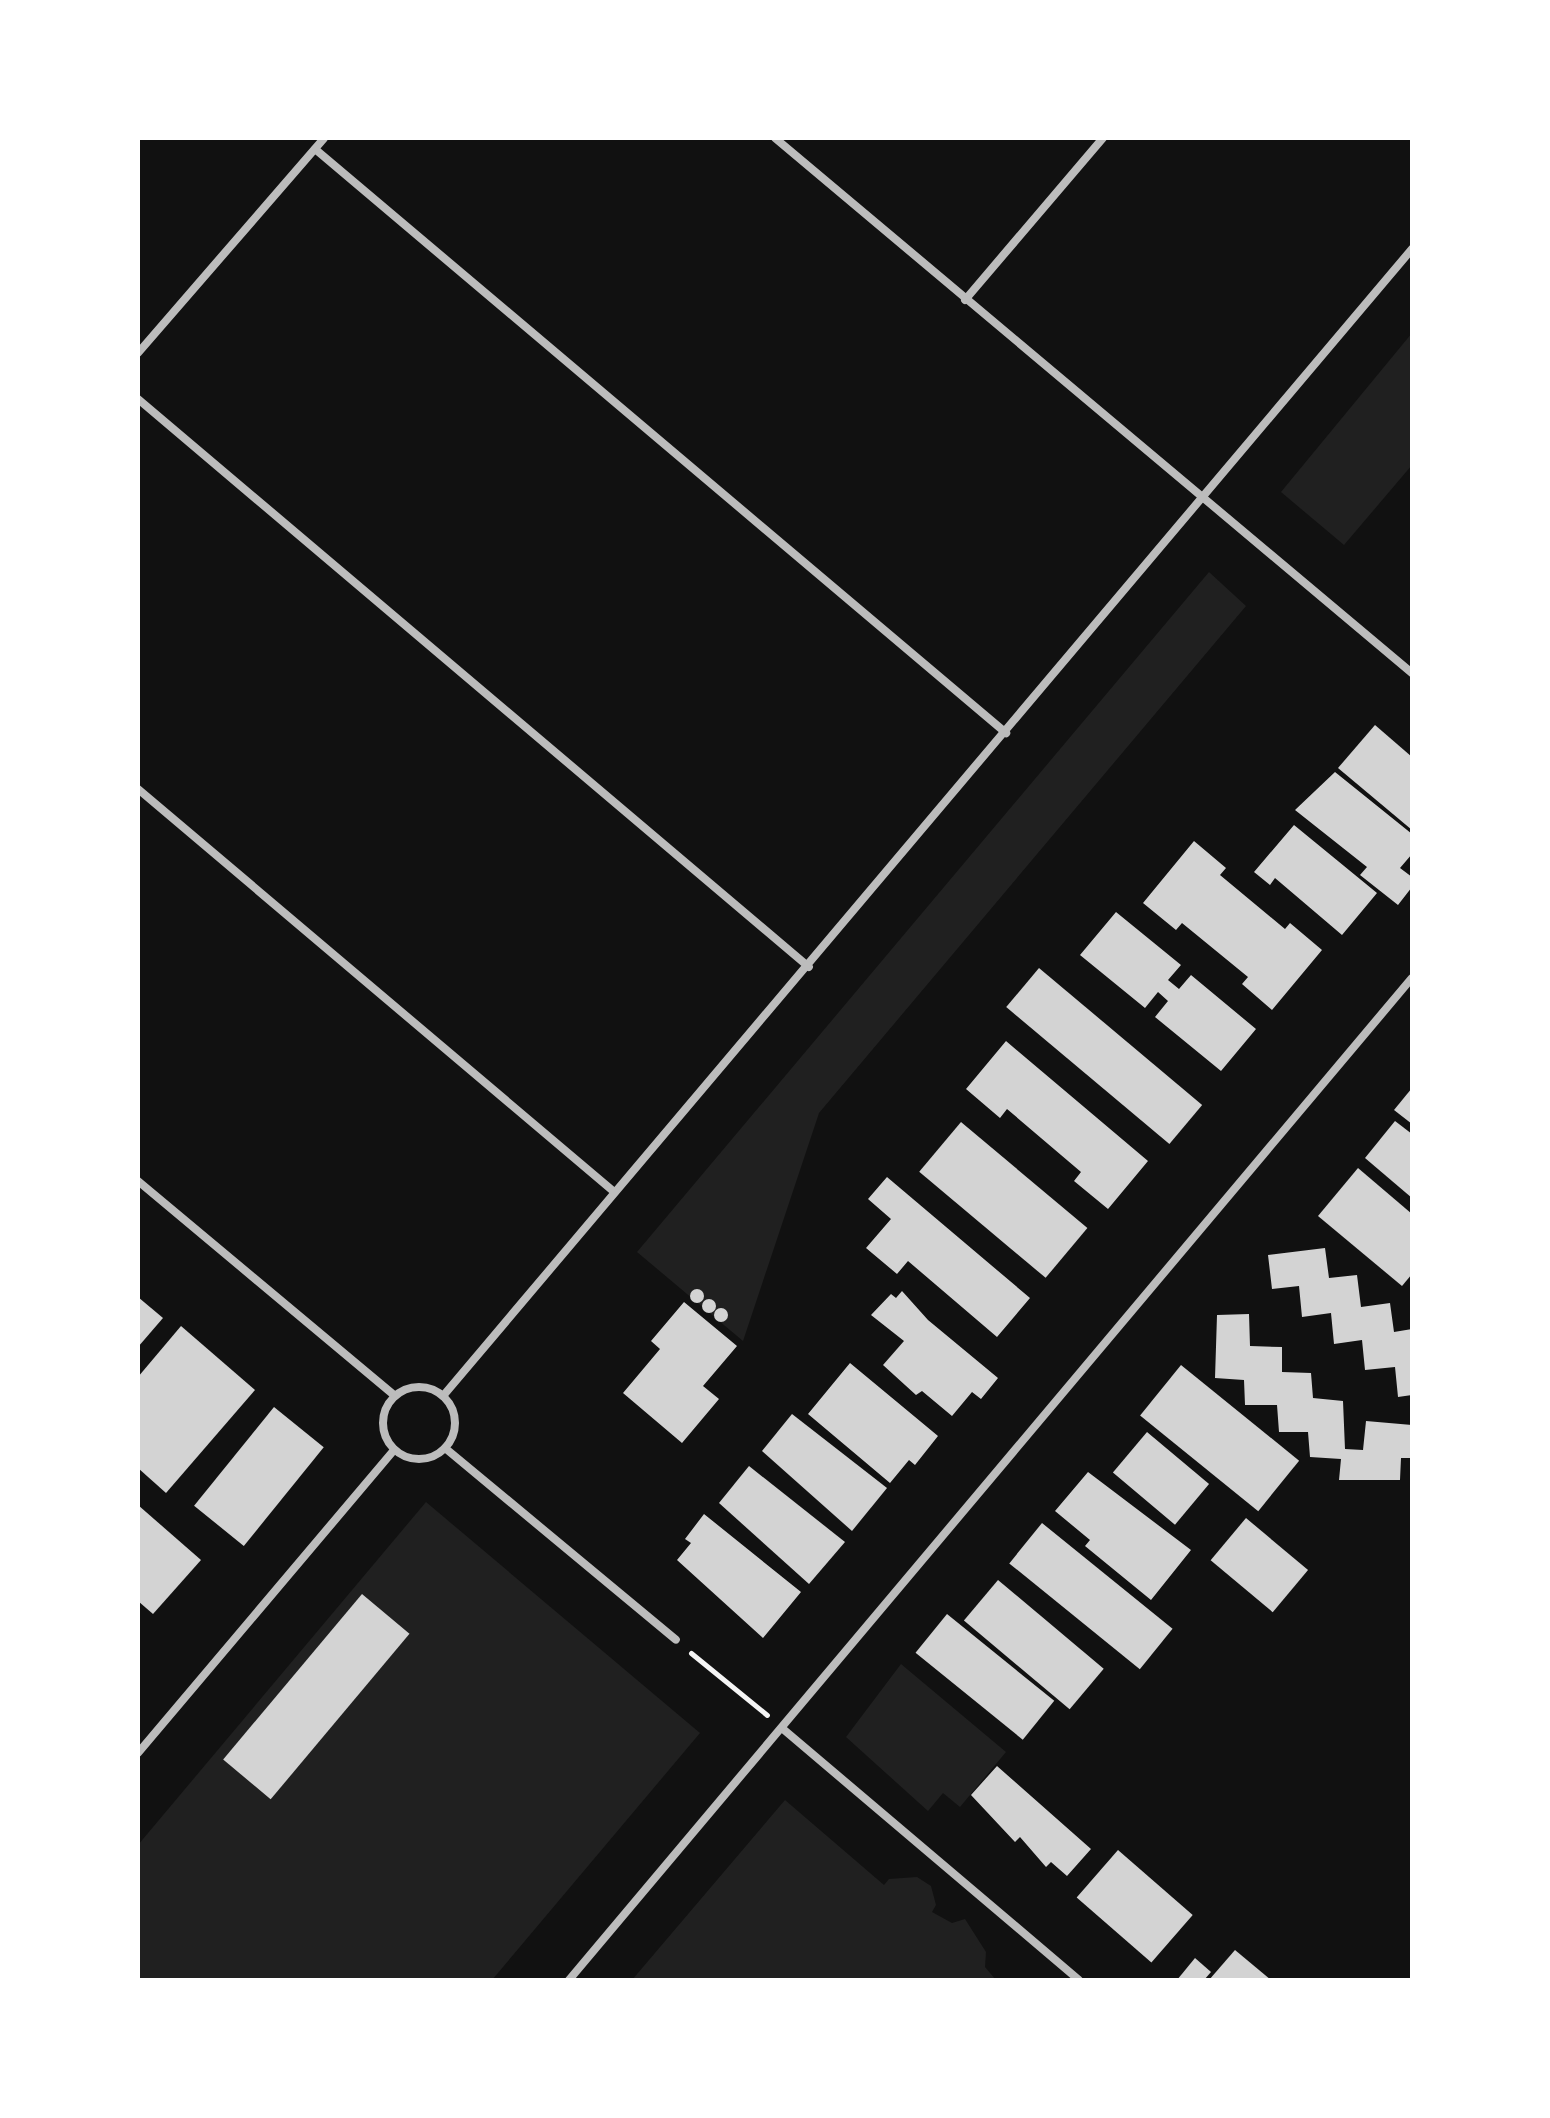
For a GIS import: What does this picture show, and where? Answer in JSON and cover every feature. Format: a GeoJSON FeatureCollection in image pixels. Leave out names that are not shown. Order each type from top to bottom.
{"type":"FeatureCollection","features":[{"type":"Feature","properties":{"kind":"street"},"geometry":{"type":"LineString","coordinates":[[138,353],[324,138]]}},
{"type":"Feature","properties":{"kind":"street"},"geometry":{"type":"LineString","coordinates":[[775,138],[1412,673]]}},
{"type":"Feature","properties":{"kind":"street"},"geometry":{"type":"LineString","coordinates":[[965,300],[1103,138]]}},
{"type":"Feature","properties":{"kind":"street"},"geometry":{"type":"LineString","coordinates":[[315,149],[1006,733]]}},
{"type":"Feature","properties":{"kind":"street"},"geometry":{"type":"LineString","coordinates":[[443,1396],[613,1191],[809,967],[1412,249]]}},
{"type":"Feature","properties":{"kind":"street"},"geometry":{"type":"LineString","coordinates":[[138,399],[809,967]]}},
{"type":"Feature","properties":{"kind":"street"},"geometry":{"type":"LineString","coordinates":[[138,789],[613,1191]]}},
{"type":"Feature","properties":{"kind":"street"},"geometry":{"type":"LineString","coordinates":[[569,1980],[1412,978]]}},
{"type":"Feature","properties":{"kind":"street"},"geometry":{"type":"LineString","coordinates":[[138,1181],[395,1396]]}},
{"type":"Feature","properties":{"kind":"street"},"geometry":{"type":"LineString","coordinates":[[419,1387],[443,1396],[455,1422],[445,1448],[420,1460],[394,1450],[382,1426],[395,1396],[419,1387]]}},
{"type":"Feature","properties":{"kind":"street"},"geometry":{"type":"LineString","coordinates":[[445,1448],[676,1640]]}},
{"type":"Feature","properties":{"kind":"street"},"geometry":{"type":"LineString","coordinates":[[138,1753],[394,1450]]}},
{"type":"Feature","properties":{"kind":"street"},"geometry":{"type":"LineString","coordinates":[[783,1729],[1079,1980]]}},
{"type":"Feature","properties":{"kind":"path"},"geometry":{"type":"LineString","coordinates":[[676,1640],[783,1729]]}},
{"type":"Feature","properties":{"kind":"shaded area"},"geometry":{"type":"Polygon","coordinates":[[[1412,333],[1412,465],[1344,545],[1281,492],[1412,333]]]}},
{"type":"Feature","properties":{"kind":"shaded area"},"geometry":{"type":"Polygon","coordinates":[[[1209,572],[1246,606],[819,1113],[743,1341],[637,1252],[1209,572]]]}},
{"type":"Feature","properties":{"kind":"shaded area"},"geometry":{"type":"Polygon","coordinates":[[[426,1502],[700,1733],[492,1980],[138,1980],[138,1845],[426,1502]]]}},
{"type":"Feature","properties":{"kind":"shaded area"},"geometry":{"type":"Polygon","coordinates":[[[901,1664],[1006,1752],[960,1807],[943,1793],[928,1811],[846,1737],[901,1664]]]}},
{"type":"Feature","properties":{"kind":"shaded area"},"geometry":{"type":"Polygon","coordinates":[[[785,1800],[884,1885],[889,1879],[917,1877],[931,1886],[936,1905],[932,1912],[952,1923],[965,1919],[986,1952],[985,1967],[996,1980],[632,1980],[785,1800]]]}},
{"type":"Feature","properties":{"kind":"building"},"geometry":{"type":"Polygon","coordinates":[[[1375,725],[1412,757],[1412,830],[1338,768],[1375,725]]]}},
{"type":"Feature","properties":{"kind":"building"},"geometry":{"type":"Polygon","coordinates":[[[1335,772],[1412,834],[1412,854],[1400,868],[1412,877],[1412,887],[1398,905],[1360,875],[1367,867],[1295,810],[1335,772]]]}},
{"type":"Feature","properties":{"kind":"building"},"geometry":{"type":"Polygon","coordinates":[[[1294,825],[1377,893],[1342,935],[1275,878],[1270,885],[1254,872],[1294,825]]]}},
{"type":"Feature","properties":{"kind":"building"},"geometry":{"type":"Polygon","coordinates":[[[1194,841],[1226,868],[1220,875],[1285,929],[1290,923],[1322,950],[1272,1010],[1242,984],[1248,977],[1182,923],[1176,930],[1143,903],[1194,841]]]}},
{"type":"Feature","properties":{"kind":"building"},"geometry":{"type":"Polygon","coordinates":[[[1116,912],[1181,965],[1168,980],[1179,989],[1191,975],[1256,1029],[1221,1071],[1155,1017],[1168,1001],[1158,992],[1145,1008],[1080,955],[1116,912]]]}},
{"type":"Feature","properties":{"kind":"building"},"geometry":{"type":"Polygon","coordinates":[[[1039,968],[1202,1105],[1169,1144],[1006,1007],[1039,968]]]}},
{"type":"Feature","properties":{"kind":"building"},"geometry":{"type":"Polygon","coordinates":[[[1006,1041],[1148,1161],[1108,1209],[1074,1181],[1081,1172],[1007,1109],[1000,1118],[966,1089],[1006,1041]]]}},
{"type":"Feature","properties":{"kind":"building"},"geometry":{"type":"Polygon","coordinates":[[[1412,1088],[1412,1124],[1394,1110],[1412,1088]]]}},
{"type":"Feature","properties":{"kind":"building"},"geometry":{"type":"Polygon","coordinates":[[[1395,1121],[1412,1134],[1412,1198],[1365,1158],[1395,1121]]]}},
{"type":"Feature","properties":{"kind":"building"},"geometry":{"type":"Polygon","coordinates":[[[961,1122],[1087,1228],[1046,1278],[919,1172],[961,1122]]]}},
{"type":"Feature","properties":{"kind":"building"},"geometry":{"type":"Polygon","coordinates":[[[1358,1168],[1412,1214],[1412,1274],[1402,1286],[1318,1216],[1358,1168]]]}},
{"type":"Feature","properties":{"kind":"building"},"geometry":{"type":"Polygon","coordinates":[[[887,1177],[1030,1298],[997,1337],[908,1261],[897,1274],[866,1248],[891,1219],[868,1199],[887,1177]]]}},
{"type":"Feature","properties":{"kind":"building"},"geometry":{"type":"Polygon","coordinates":[[[1325,1248],[1329,1278],[1357,1275],[1361,1307],[1390,1303],[1394,1332],[1412,1329],[1412,1395],[1398,1397],[1395,1367],[1365,1370],[1362,1340],[1334,1344],[1331,1313],[1302,1317],[1299,1286],[1272,1289],[1268,1255],[1325,1248]]]}},
{"type":"Feature","properties":{"kind":"building"},"geometry":{"type":"Polygon","coordinates":[[[697,1289],[704,1296],[697,1303],[690,1296],[697,1289]]]}},
{"type":"Feature","properties":{"kind":"building"},"geometry":{"type":"Polygon","coordinates":[[[902,1291],[928,1320],[998,1378],[981,1399],[972,1392],[952,1416],[922,1391],[916,1395],[883,1365],[904,1341],[871,1315],[891,1294],[896,1298],[902,1291]]]}},
{"type":"Feature","properties":{"kind":"building"},"geometry":{"type":"Polygon","coordinates":[[[138,1297],[163,1318],[138,1347],[138,1297]]]}},
{"type":"Feature","properties":{"kind":"building"},"geometry":{"type":"Polygon","coordinates":[[[709,1299],[716,1306],[709,1313],[702,1306],[709,1299]]]}},
{"type":"Feature","properties":{"kind":"building"},"geometry":{"type":"Polygon","coordinates":[[[684,1302],[737,1346],[703,1386],[719,1399],[682,1443],[623,1393],[660,1349],[651,1341],[684,1302]]]}},
{"type":"Feature","properties":{"kind":"building"},"geometry":{"type":"Polygon","coordinates":[[[721,1308],[728,1315],[721,1322],[714,1315],[721,1308]]]}},
{"type":"Feature","properties":{"kind":"building"},"geometry":{"type":"Polygon","coordinates":[[[1249,1314],[1250,1346],[1282,1347],[1282,1372],[1311,1373],[1313,1398],[1343,1401],[1345,1449],[1363,1450],[1366,1421],[1412,1425],[1412,1458],[1401,1458],[1400,1480],[1339,1480],[1341,1459],[1310,1457],[1308,1432],[1279,1432],[1277,1405],[1245,1405],[1244,1380],[1215,1378],[1217,1315],[1249,1314]]]}},
{"type":"Feature","properties":{"kind":"building"},"geometry":{"type":"Polygon","coordinates":[[[181,1326],[255,1390],[166,1493],[138,1468],[138,1377],[181,1326]]]}},
{"type":"Feature","properties":{"kind":"building"},"geometry":{"type":"Polygon","coordinates":[[[850,1363],[938,1436],[915,1465],[909,1460],[890,1483],[808,1414],[850,1363]]]}},
{"type":"Feature","properties":{"kind":"building"},"geometry":{"type":"Polygon","coordinates":[[[1181,1365],[1299,1461],[1258,1511],[1140,1416],[1181,1365]]]}},
{"type":"Feature","properties":{"kind":"building"},"geometry":{"type":"Polygon","coordinates":[[[274,1407],[324,1447],[244,1546],[194,1506],[274,1407]]]}},
{"type":"Feature","properties":{"kind":"building"},"geometry":{"type":"Polygon","coordinates":[[[792,1414],[887,1488],[852,1531],[762,1451],[792,1414]]]}},
{"type":"Feature","properties":{"kind":"building"},"geometry":{"type":"Polygon","coordinates":[[[1147,1432],[1209,1484],[1175,1525],[1113,1473],[1147,1432]]]}},
{"type":"Feature","properties":{"kind":"building"},"geometry":{"type":"Polygon","coordinates":[[[749,1466],[845,1542],[809,1584],[719,1503],[749,1466]]]}},
{"type":"Feature","properties":{"kind":"building"},"geometry":{"type":"Polygon","coordinates":[[[1088,1472],[1191,1550],[1151,1600],[1085,1546],[1090,1540],[1055,1511],[1088,1472]]]}},
{"type":"Feature","properties":{"kind":"building"},"geometry":{"type":"Polygon","coordinates":[[[138,1505],[201,1560],[153,1614],[138,1601],[138,1505]]]}},
{"type":"Feature","properties":{"kind":"building"},"geometry":{"type":"Polygon","coordinates":[[[704,1514],[801,1592],[763,1638],[677,1560],[691,1543],[685,1539],[704,1514]]]}},
{"type":"Feature","properties":{"kind":"building"},"geometry":{"type":"Polygon","coordinates":[[[1246,1518],[1308,1570],[1273,1612],[1211,1560],[1246,1518]]]}},
{"type":"Feature","properties":{"kind":"building"},"geometry":{"type":"Polygon","coordinates":[[[1042,1523],[1173,1629],[1140,1669],[1009,1563],[1042,1523]]]}},
{"type":"Feature","properties":{"kind":"building"},"geometry":{"type":"Polygon","coordinates":[[[998,1580],[1104,1669],[1070,1709],[964,1621],[998,1580]]]}},
{"type":"Feature","properties":{"kind":"building"},"geometry":{"type":"Polygon","coordinates":[[[362,1594],[409,1634],[271,1799],[223,1759],[362,1594]]]}},
{"type":"Feature","properties":{"kind":"building"},"geometry":{"type":"Polygon","coordinates":[[[947,1614],[1054,1701],[1023,1740],[916,1653],[947,1614]]]}},
{"type":"Feature","properties":{"kind":"building"},"geometry":{"type":"Polygon","coordinates":[[[997,1766],[1091,1849],[1067,1876],[1051,1862],[1046,1867],[1020,1837],[1015,1842],[971,1795],[997,1766]]]}},
{"type":"Feature","properties":{"kind":"building"},"geometry":{"type":"Polygon","coordinates":[[[1118,1850],[1193,1915],[1151,1962],[1077,1898],[1118,1850]]]}},
{"type":"Feature","properties":{"kind":"building"},"geometry":{"type":"Polygon","coordinates":[[[1235,1950],[1271,1980],[1209,1980],[1235,1950]]]}},
{"type":"Feature","properties":{"kind":"building"},"geometry":{"type":"Polygon","coordinates":[[[1195,1958],[1211,1972],[1204,1980],[1177,1980],[1195,1958]]]}}]}
